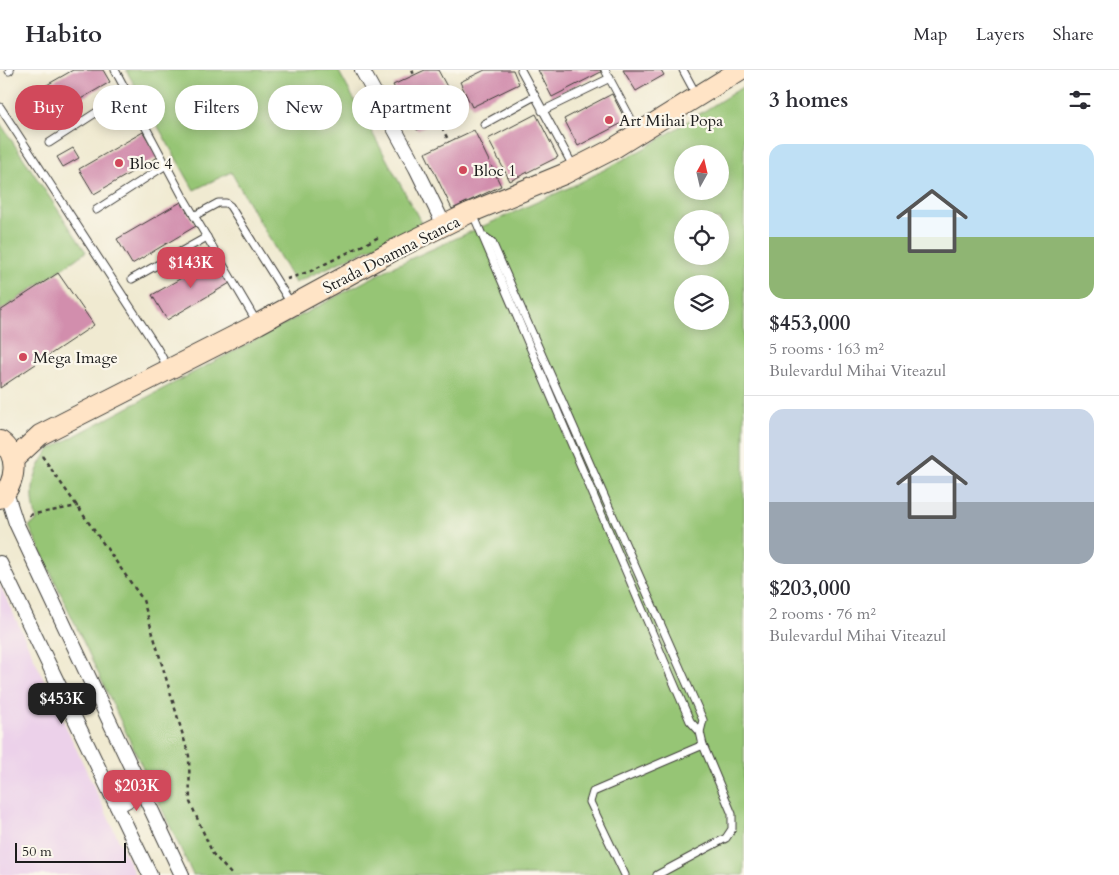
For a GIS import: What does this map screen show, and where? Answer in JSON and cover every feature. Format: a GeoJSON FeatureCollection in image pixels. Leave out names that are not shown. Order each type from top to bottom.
{"type":"FeatureCollection","features":[{"type":"Feature","properties":{"kind":"street"},"geometry":{"type":"LineString","coordinates":[[362,70],[416,168],[444,225]]}},
{"type":"Feature","properties":{"kind":"street","name":"Strada Doamna Stanca"},"geometry":{"type":"LineString","coordinates":[[13,460],[39,442],[168,368],[258,324],[396,248],[473,212],[574,169],[639,134],[740,70]]}},
{"type":"Feature","properties":{"kind":"street"},"geometry":{"type":"LineString","coordinates":[[0,441],[10,452],[14,472],[3,495],[182,875]]}},
{"type":"Feature","properties":{"kind":"street","name":"Strada Doamna Stanca"},"geometry":{"type":"LineString","coordinates":[[0,441],[39,442]]}},
{"type":"Feature","properties":{"kind":"street"},"geometry":{"type":"LineString","coordinates":[[0,563],[150,875]]}},
{"type":"Feature","properties":{"kind":"street"},"geometry":{"type":"LineString","coordinates":[[117,806],[143,792]]}},
{"type":"Feature","properties":{"kind":"lane"},"geometry":{"type":"LineString","coordinates":[[115,70],[124,85]]}},
{"type":"Feature","properties":{"kind":"lane"},"geometry":{"type":"LineString","coordinates":[[521,70],[574,169]]}},
{"type":"Feature","properties":{"kind":"lane"},"geometry":{"type":"LineString","coordinates":[[605,70],[639,134]]}},
{"type":"Feature","properties":{"kind":"lane"},"geometry":{"type":"LineString","coordinates":[[683,70],[697,96]]}},
{"type":"Feature","properties":{"kind":"lane"},"geometry":{"type":"LineString","coordinates":[[542,111],[610,78]]}},
{"type":"Feature","properties":{"kind":"lane"},"geometry":{"type":"LineString","coordinates":[[484,124],[535,96]]}},
{"type":"Feature","properties":{"kind":"lane"},"geometry":{"type":"LineString","coordinates":[[0,108],[157,348],[168,368]]}},
{"type":"Feature","properties":{"kind":"lane"},"geometry":{"type":"LineString","coordinates":[[49,143],[93,115]]}},
{"type":"Feature","properties":{"kind":"lane"},"geometry":{"type":"LineString","coordinates":[[148,130],[194,216],[258,324]]}},
{"type":"Feature","properties":{"kind":"lane"},"geometry":{"type":"LineString","coordinates":[[96,210],[166,165]]}},
{"type":"Feature","properties":{"kind":"lane"},"geometry":{"type":"LineString","coordinates":[[194,216],[218,203],[226,202],[292,305]]}},
{"type":"Feature","properties":{"kind":"lane"},"geometry":{"type":"LineString","coordinates":[[473,212],[485,237],[485,246],[690,721],[700,732]]}},
{"type":"Feature","properties":{"kind":"lane"},"geometry":{"type":"LineString","coordinates":[[132,279],[207,237]]}},
{"type":"Feature","properties":{"kind":"lane"},"geometry":{"type":"LineString","coordinates":[[485,237],[492,242],[703,720],[700,732],[702,745],[732,814],[732,829],[726,838],[657,875]]}},
{"type":"Feature","properties":{"kind":"lane"},"geometry":{"type":"LineString","coordinates":[[625,875],[590,802],[593,792],[702,745]]}},
{"type":"Feature","properties":{"kind":"path"},"geometry":{"type":"LineString","coordinates":[[412,70],[414,75]]}},
{"type":"Feature","properties":{"kind":"path"},"geometry":{"type":"LineString","coordinates":[[443,130],[449,142]]}},
{"type":"Feature","properties":{"kind":"path"},"geometry":{"type":"LineString","coordinates":[[279,284],[382,236]]}},
{"type":"Feature","properties":{"kind":"path"},"geometry":{"type":"LineString","coordinates":[[39,442],[63,488],[78,506],[143,600],[189,756],[190,802],[213,854],[232,875]]}},
{"type":"Feature","properties":{"kind":"path"},"geometry":{"type":"LineString","coordinates":[[27,516],[78,506]]}},
{"type":"Feature","properties":{"kind":"shaded area"},"geometry":{"type":"Polygon","coordinates":[[[0,585],[135,875],[0,875],[0,585]]]}},
{"type":"Feature","properties":{"kind":"green space"},"geometry":{"type":"Polygon","coordinates":[[[126,70],[338,70],[352,96],[352,130],[371,130],[422,224],[295,283],[231,172],[194,190],[160,130],[165,130],[165,85],[134,85],[126,70]]]}},
{"type":"Feature","properties":{"kind":"green space"},"geometry":{"type":"Polygon","coordinates":[[[744,86],[744,875],[193,875],[29,526],[37,521],[33,491],[39,466],[50,449],[390,268],[577,184],[647,147],[744,86]]]}},
{"type":"Feature","properties":{"kind":"green space"},"geometry":{"type":"Polygon","coordinates":[[[0,123],[86,252],[0,311],[0,123]]]}},
{"type":"Feature","properties":{"kind":"building"},"geometry":{"type":"Polygon","coordinates":[[[73,70],[103,70],[110,82],[105,85],[93,85],[93,92],[83,98],[83,85],[47,85],[73,70]]]}},
{"type":"Feature","properties":{"kind":"building"},"geometry":{"type":"Polygon","coordinates":[[[425,70],[438,70],[446,85],[393,85],[425,70]]]}},
{"type":"Feature","properties":{"kind":"building"},"geometry":{"type":"Polygon","coordinates":[[[485,70],[513,70],[519,84],[472,107],[469,101],[469,85],[461,85],[460,82],[485,70]]]}},
{"type":"Feature","properties":{"kind":"building"},"geometry":{"type":"Polygon","coordinates":[[[538,70],[600,70],[601,72],[552,97],[538,70]]]}},
{"type":"Feature","properties":{"kind":"building"},"geometry":{"type":"Polygon","coordinates":[[[623,70],[661,70],[664,75],[636,91],[623,70]]]}},
{"type":"Feature","properties":{"kind":"building"},"geometry":{"type":"Polygon","coordinates":[[[612,94],[626,121],[578,146],[564,119],[612,94]]]}},
{"type":"Feature","properties":{"kind":"building"},"geometry":{"type":"Polygon","coordinates":[[[536,114],[558,157],[510,181],[488,139],[536,114]]]}},
{"type":"Feature","properties":{"kind":"building","name":"Bloc 1"},"geometry":{"type":"Polygon","coordinates":[[[474,130],[501,186],[452,209],[425,153],[474,130]]]}},
{"type":"Feature","properties":{"kind":"building","name":"Bloc 4"},"geometry":{"type":"Polygon","coordinates":[[[143,132],[158,157],[94,194],[79,169],[143,132]]]}},
{"type":"Feature","properties":{"kind":"building"},"geometry":{"type":"Polygon","coordinates":[[[73,148],[79,158],[63,167],[57,157],[73,148]]]}},
{"type":"Feature","properties":{"kind":"building"},"geometry":{"type":"Polygon","coordinates":[[[181,202],[196,226],[132,264],[117,239],[181,202]]]}},
{"type":"Feature","properties":{"kind":"building"},"geometry":{"type":"Polygon","coordinates":[[[216,258],[230,283],[167,320],[152,295],[216,258]]]}},
{"type":"Feature","properties":{"kind":"building","name":"Mega Image"},"geometry":{"type":"Polygon","coordinates":[[[58,273],[94,325],[0,388],[0,311],[58,273]]]}},
{"type":"Feature","properties":{"kind":"place","name":"Art Mihai Popa"},"geometry":{"type":"Point","coordinates":[609,120]}},
{"type":"Feature","properties":{"kind":"place","name":"Bloc 4"},"geometry":{"type":"Point","coordinates":[119,163]}},
{"type":"Feature","properties":{"kind":"place","name":"Bloc 1"},"geometry":{"type":"Point","coordinates":[463,170]}},
{"type":"Feature","properties":{"kind":"place","name":"Mega Image"},"geometry":{"type":"Point","coordinates":[23,357]}}]}
